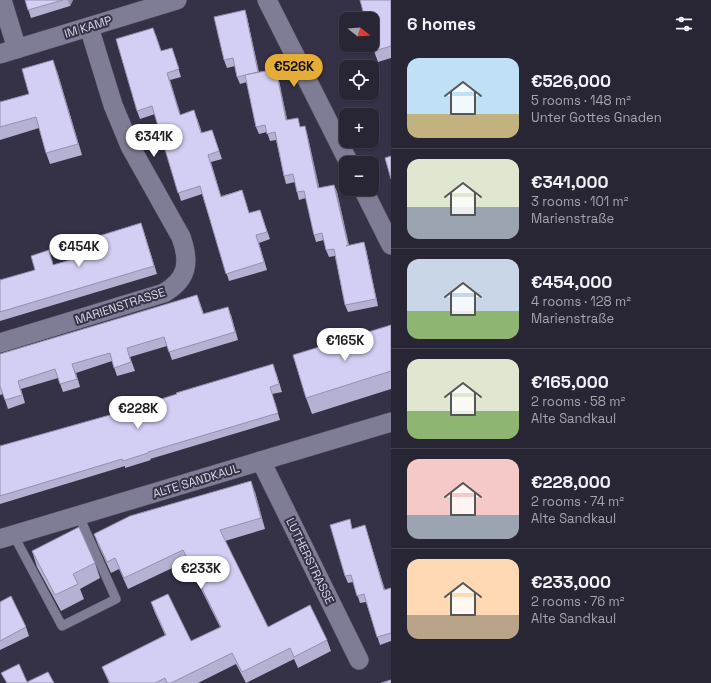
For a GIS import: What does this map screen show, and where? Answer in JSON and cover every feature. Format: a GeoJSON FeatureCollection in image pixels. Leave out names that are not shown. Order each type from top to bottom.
{"type":"FeatureCollection","features":[{"type":"Feature","properties":{"kind":"street"},"geometry":{"type":"LineString","coordinates":[[2,0],[8,51]]}},
{"type":"Feature","properties":{"kind":"street","name":"IM KAMP"},"geometry":{"type":"LineString","coordinates":[[8,51],[89,28],[177,0]]}},
{"type":"Feature","properties":{"kind":"street"},"geometry":{"type":"LineString","coordinates":[[267,0],[346,156]]}},
{"type":"Feature","properties":{"kind":"street","name":"MARIENSTRASSE"},"geometry":{"type":"LineString","coordinates":[[0,343],[164,293],[172,288],[184,273],[186,260],[185,249],[181,237],[130,146],[112,105],[89,28]]}},
{"type":"Feature","properties":{"kind":"street"},"geometry":{"type":"LineString","coordinates":[[366,196],[391,245]]}},
{"type":"Feature","properties":{"kind":"street","name":"ALTE SANDKAUL"},"geometry":{"type":"LineString","coordinates":[[7,536],[79,516],[391,422]]}},
{"type":"Feature","properties":{"kind":"street","name":"LUTHERSTRASSE"},"geometry":{"type":"LineString","coordinates":[[261,461],[359,660]]}},
{"type":"Feature","properties":{"kind":"lane"},"geometry":{"type":"LineString","coordinates":[[7,536],[62,626],[116,599],[79,516]]}},
{"type":"Feature","properties":{"kind":"building"},"geometry":{"type":"Polygon","coordinates":[[[25,0],[63,0],[28,10],[25,0]]]}},
{"type":"Feature","properties":{"kind":"building"},"geometry":{"type":"Polygon","coordinates":[[[360,0],[391,0],[391,46],[379,50],[379,12],[363,12],[360,0]]]}},
{"type":"Feature","properties":{"kind":"building"},"geometry":{"type":"Polygon","coordinates":[[[245,10],[258,72],[237,77],[233,58],[224,60],[214,17],[245,10]]]}},
{"type":"Feature","properties":{"kind":"building"},"geometry":{"type":"Polygon","coordinates":[[[153,28],[161,51],[172,48],[179,69],[167,73],[180,115],[194,110],[201,133],[212,130],[219,151],[208,155],[221,197],[242,190],[249,213],[260,210],[267,232],[256,235],[264,262],[226,274],[200,186],[178,193],[152,106],[137,111],[116,39],[153,28]]]}},
{"type":"Feature","properties":{"kind":"building"},"geometry":{"type":"Polygon","coordinates":[[[53,60],[78,144],[46,153],[36,117],[0,127],[0,102],[29,94],[22,69],[53,60]]]}},
{"type":"Feature","properties":{"kind":"building"},"geometry":{"type":"Polygon","coordinates":[[[276,69],[286,120],[298,118],[300,127],[305,126],[318,188],[334,185],[348,245],[346,246],[364,242],[376,299],[345,305],[334,249],[326,250],[322,233],[314,235],[304,191],[297,192],[293,174],[284,176],[275,132],[267,134],[265,125],[256,127],[245,75],[276,69]]]}},
{"type":"Feature","properties":{"kind":"building"},"geometry":{"type":"Polygon","coordinates":[[[391,156],[391,179],[385,158],[391,156]]]}},
{"type":"Feature","properties":{"kind":"building"},"geometry":{"type":"Polygon","coordinates":[[[141,223],[154,266],[0,312],[0,280],[35,270],[31,256],[49,250],[53,265],[90,254],[86,240],[141,223]]]}},
{"type":"Feature","properties":{"kind":"building"},"geometry":{"type":"Polygon","coordinates":[[[197,295],[203,314],[228,307],[235,332],[169,352],[164,337],[127,348],[131,362],[114,368],[110,353],[72,364],[77,379],[60,384],[55,369],[18,381],[22,395],[5,400],[0,386],[0,354],[197,295]]]}},
{"type":"Feature","properties":{"kind":"building"},"geometry":{"type":"Polygon","coordinates":[[[391,325],[391,371],[306,398],[293,355],[391,325]]]}},
{"type":"Feature","properties":{"kind":"building"},"geometry":{"type":"Polygon","coordinates":[[[273,364],[279,384],[270,387],[278,413],[148,452],[123,461],[122,459],[0,496],[0,446],[110,415],[177,394],[176,393],[273,364]]]}},
{"type":"Feature","properties":{"kind":"building"},"geometry":{"type":"Polygon","coordinates":[[[251,481],[261,518],[220,530],[268,627],[310,605],[327,640],[294,657],[290,648],[242,672],[232,653],[171,683],[167,683],[165,678],[155,683],[110,683],[102,667],[166,635],[151,602],[168,594],[191,641],[221,627],[183,550],[124,578],[115,558],[107,562],[94,534],[130,516],[251,481]]]}},
{"type":"Feature","properties":{"kind":"building"},"geometry":{"type":"Polygon","coordinates":[[[350,519],[352,529],[365,525],[384,590],[391,588],[391,633],[377,637],[364,594],[357,596],[351,575],[345,576],[330,525],[350,519]]]}},
{"type":"Feature","properties":{"kind":"building"},"geometry":{"type":"Polygon","coordinates":[[[79,527],[95,563],[73,574],[78,584],[55,595],[32,551],[79,527]]]}},
{"type":"Feature","properties":{"kind":"building"},"geometry":{"type":"Polygon","coordinates":[[[11,596],[26,627],[0,641],[0,602],[11,596]]]}},
{"type":"Feature","properties":{"kind":"building"},"geometry":{"type":"Polygon","coordinates":[[[19,664],[27,682],[48,672],[54,683],[7,683],[1,673],[19,664]]]}},
{"type":"Feature","properties":{"kind":"building"},"geometry":{"type":"Polygon","coordinates":[[[391,680],[391,683],[381,683],[391,680]]]}}]}
